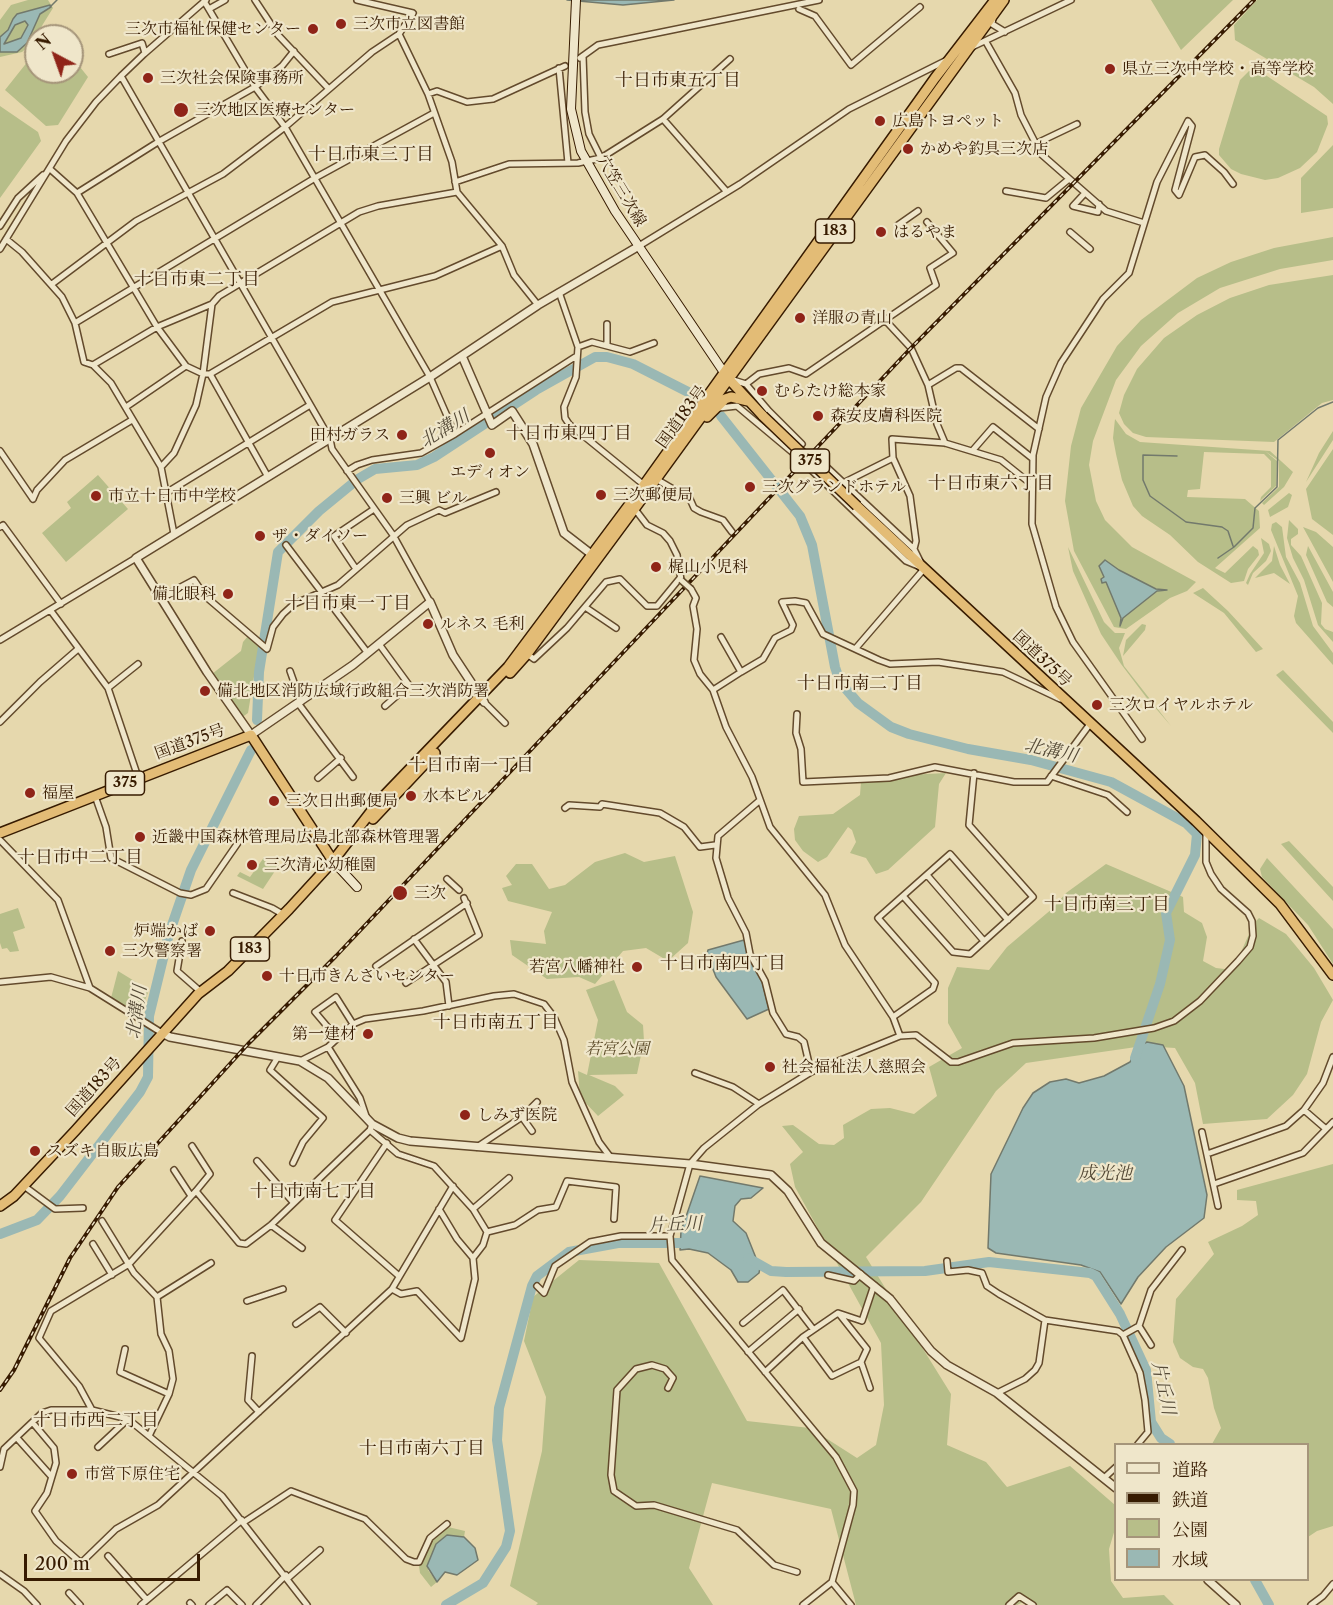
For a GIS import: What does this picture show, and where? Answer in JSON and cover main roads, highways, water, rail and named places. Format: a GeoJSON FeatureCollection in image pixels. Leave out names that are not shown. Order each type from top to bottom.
{"type":"FeatureCollection","features":[{"type":"Feature","properties":{"kind":"highway","name":"国道183号"},"geometry":{"type":"LineString","coordinates":[[482,700],[632,506],[656,479],[693,428],[726,375],[931,84],[995,0]]}},
{"type":"Feature","properties":{"kind":"highway","name":"国道183号"},"geometry":{"type":"LineString","coordinates":[[632,506],[644,485],[1004,0]]}},
{"type":"Feature","properties":{"kind":"highway","name":"国道375号"},"geometry":{"type":"LineString","coordinates":[[726,375],[748,401],[857,506],[1280,904],[1333,975]]}},
{"type":"Feature","properties":{"kind":"highway"},"geometry":{"type":"LineString","coordinates":[[693,428],[719,402],[731,397],[748,401]]}},
{"type":"Feature","properties":{"kind":"highway","name":"国道183号"},"geometry":{"type":"LineString","coordinates":[[0,1206],[24,1186],[201,993],[228,971],[284,915],[359,830],[380,800],[527,654],[594,556]]}},
{"type":"Feature","properties":{"kind":"highway","name":"国道375号"},"geometry":{"type":"LineString","coordinates":[[0,833],[138,777],[251,735],[333,861]]}},
{"type":"Feature","properties":{"kind":"main road","name":"穴笠三次線"},"geometry":{"type":"LineString","coordinates":[[576,0],[571,109],[577,140],[587,162],[639,246],[726,375]]}},
{"type":"Feature","properties":{"kind":"main road"},"geometry":{"type":"LineString","coordinates":[[333,861],[357,887]]}},
{"type":"Feature","properties":{"kind":"water"},"geometry":{"type":"Polygon","coordinates":[[[567,0],[674,0],[623,5],[567,0]]]}},
{"type":"Feature","properties":{"kind":"water"},"geometry":{"type":"Polygon","coordinates":[[[50,5],[51,7],[40,14],[36,24],[27,24],[25,21],[15,25],[4,44],[21,38],[24,32],[24,46],[17,52],[0,52],[0,37],[8,30],[17,14],[50,5]]]}},
{"type":"Feature","properties":{"kind":"water"},"geometry":{"type":"Polygon","coordinates":[[[1105,560],[1156,589],[1167,590],[1157,591],[1123,618],[1120,626],[1121,618],[1106,582],[1102,583],[1101,579],[1104,577],[1099,566],[1105,560]]]}},
{"type":"Feature","properties":{"kind":"water"},"geometry":{"type":"Polygon","coordinates":[[[744,940],[762,981],[769,1009],[747,1019],[716,977],[707,954],[708,950],[744,940]]]}},
{"type":"Feature","properties":{"kind":"water","name":"成光池"},"geometry":{"type":"Polygon","coordinates":[[[1147,1042],[1163,1045],[1184,1086],[1207,1195],[1204,1218],[1166,1247],[1138,1277],[1121,1304],[1100,1272],[1081,1265],[996,1253],[988,1248],[991,1174],[1023,1108],[1033,1093],[1050,1082],[1066,1079],[1079,1083],[1104,1076],[1130,1062],[1137,1047],[1147,1042]]]}},
{"type":"Feature","properties":{"kind":"water"},"geometry":{"type":"Polygon","coordinates":[[[700,1176],[763,1188],[751,1198],[741,1199],[735,1206],[733,1221],[746,1233],[760,1268],[759,1273],[748,1282],[738,1282],[731,1270],[708,1253],[689,1249],[680,1250],[681,1231],[700,1176]]]}},
{"type":"Feature","properties":{"kind":"water"},"geometry":{"type":"Polygon","coordinates":[[[447,1535],[464,1537],[475,1548],[478,1560],[457,1575],[445,1572],[437,1582],[427,1566],[436,1544],[447,1535]]]}},
{"type":"Feature","properties":{"kind":"waterway"},"geometry":{"type":"LineString","coordinates":[[50,7],[57,0]]}},
{"type":"Feature","properties":{"kind":"waterway","name":"北溝川"},"geometry":{"type":"LineString","coordinates":[[257,720],[259,672],[278,552],[319,511],[358,479],[375,469],[417,465],[434,457],[536,390],[595,357],[607,357],[633,364],[696,396]]}},
{"type":"Feature","properties":{"kind":"waterway"},"geometry":{"type":"LineString","coordinates":[[1218,558],[1234,547],[1253,528],[1255,508],[1277,487],[1278,440],[1318,408],[1333,402]]}},
{"type":"Feature","properties":{"kind":"waterway","name":"北溝川"},"geometry":{"type":"LineString","coordinates":[[721,416],[800,516],[812,545],[835,667],[840,682],[858,703],[891,727],[909,734],[968,749],[1031,760],[1111,782],[1186,823],[1197,834],[1195,855],[1166,913],[1170,940],[1160,984],[1135,1058]]}},
{"type":"Feature","properties":{"kind":"waterway"},"geometry":{"type":"LineString","coordinates":[[1177,456],[1143,455],[1143,480],[1150,496],[1186,522],[1222,527],[1228,531],[1233,546]]}},
{"type":"Feature","properties":{"kind":"waterway","name":"北溝川"},"geometry":{"type":"LineString","coordinates":[[0,1234],[37,1220],[60,1196],[140,1092],[148,1077],[149,1016],[169,934],[191,870],[251,750]]}},
{"type":"Feature","properties":{"kind":"waterway","name":"片丘川"},"geometry":{"type":"LineString","coordinates":[[446,1605],[483,1583],[506,1547],[510,1531],[497,1440],[499,1408],[532,1286],[537,1276],[569,1252],[618,1243],[693,1243]]}},
{"type":"Feature","properties":{"kind":"waterway","name":"片丘川"},"geometry":{"type":"LineString","coordinates":[[748,1258],[771,1271],[786,1272],[925,1271],[989,1262],[1090,1273],[1096,1276],[1120,1314],[1146,1370],[1151,1422],[1161,1438],[1168,1443]]}},
{"type":"Feature","properties":{"kind":"waterway","name":"片丘川"},"geometry":{"type":"LineString","coordinates":[[1256,1581],[1269,1605]]}},
{"type":"Feature","properties":{"kind":"railway"},"geometry":{"type":"LineString","coordinates":[[0,1390],[14,1370],[70,1258],[118,1187],[248,1044],[336,956],[911,348],[1254,0]]}},
{"type":"Feature","properties":{"kind":"place","name":"三次市立図書館"},"geometry":{"type":"Point","coordinates":[341,24]}},
{"type":"Feature","properties":{"kind":"place","name":"三次市福祉保健センター"},"geometry":{"type":"Point","coordinates":[313,29]}},
{"type":"Feature","properties":{"kind":"place","name":"県立三次中学校・高等学校"},"geometry":{"type":"Point","coordinates":[1110,69]}},
{"type":"Feature","properties":{"kind":"place","name":"三次社会保険事務所"},"geometry":{"type":"Point","coordinates":[148,78]}},
{"type":"Feature","properties":{"kind":"place","name":"三次地区医療センター"},"geometry":{"type":"Point","coordinates":[181,110]}},
{"type":"Feature","properties":{"kind":"place","name":"広島トヨペット"},"geometry":{"type":"Point","coordinates":[880,121]}},
{"type":"Feature","properties":{"kind":"place","name":"かめや釣具三次店"},"geometry":{"type":"Point","coordinates":[908,149]}},
{"type":"Feature","properties":{"kind":"place","name":"はるやま"},"geometry":{"type":"Point","coordinates":[881,232]}},
{"type":"Feature","properties":{"kind":"place","name":"洋服の青山"},"geometry":{"type":"Point","coordinates":[800,318]}},
{"type":"Feature","properties":{"kind":"place","name":"むらたけ総本家"},"geometry":{"type":"Point","coordinates":[762,391]}},
{"type":"Feature","properties":{"kind":"place","name":"森安皮膚科医院"},"geometry":{"type":"Point","coordinates":[818,416]}},
{"type":"Feature","properties":{"kind":"place","name":"田村ガラス"},"geometry":{"type":"Point","coordinates":[402,435]}},
{"type":"Feature","properties":{"kind":"place","name":"エディオン"},"geometry":{"type":"Point","coordinates":[490,453]}},
{"type":"Feature","properties":{"kind":"place","name":"三次グランドホテル"},"geometry":{"type":"Point","coordinates":[750,487]}},
{"type":"Feature","properties":{"kind":"place","name":"三次郵便局"},"geometry":{"type":"Point","coordinates":[601,495]}},
{"type":"Feature","properties":{"kind":"place","name":"市立十日市中学校"},"geometry":{"type":"Point","coordinates":[96,496]}},
{"type":"Feature","properties":{"kind":"place","name":"三興 ビル"},"geometry":{"type":"Point","coordinates":[387,498]}},
{"type":"Feature","properties":{"kind":"place","name":"ザ・ダイソー"},"geometry":{"type":"Point","coordinates":[260,536]}},
{"type":"Feature","properties":{"kind":"place","name":"梶山小児科"},"geometry":{"type":"Point","coordinates":[656,567]}},
{"type":"Feature","properties":{"kind":"place","name":"備北眼科"},"geometry":{"type":"Point","coordinates":[228,594]}},
{"type":"Feature","properties":{"kind":"place","name":"ルネス 毛利"},"geometry":{"type":"Point","coordinates":[428,624]}},
{"type":"Feature","properties":{"kind":"place","name":"備北地区消防広域行政組合三次消防署"},"geometry":{"type":"Point","coordinates":[205,691]}},
{"type":"Feature","properties":{"kind":"place","name":"三次ロイヤルホテル"},"geometry":{"type":"Point","coordinates":[1097,705]}},
{"type":"Feature","properties":{"kind":"place","name":"福屋"},"geometry":{"type":"Point","coordinates":[30,793]}},
{"type":"Feature","properties":{"kind":"place","name":"水本ビル"},"geometry":{"type":"Point","coordinates":[411,796]}},
{"type":"Feature","properties":{"kind":"place","name":"三次日出郵便局"},"geometry":{"type":"Point","coordinates":[274,801]}},
{"type":"Feature","properties":{"kind":"place","name":"近畿中国森林管理局広島北部森林管理署"},"geometry":{"type":"Point","coordinates":[140,837]}},
{"type":"Feature","properties":{"kind":"place","name":"三次清心幼稚園"},"geometry":{"type":"Point","coordinates":[252,865]}},
{"type":"Feature","properties":{"kind":"place","name":"三次"},"geometry":{"type":"Point","coordinates":[400,893]}},
{"type":"Feature","properties":{"kind":"place","name":"炉端かば"},"geometry":{"type":"Point","coordinates":[210,931]}},
{"type":"Feature","properties":{"kind":"place","name":"三次警察署"},"geometry":{"type":"Point","coordinates":[110,951]}},
{"type":"Feature","properties":{"kind":"place","name":"若宮八幡神社"},"geometry":{"type":"Point","coordinates":[637,967]}},
{"type":"Feature","properties":{"kind":"place","name":"十日市きんさいセンター"},"geometry":{"type":"Point","coordinates":[267,976]}},
{"type":"Feature","properties":{"kind":"place","name":"第一建材"},"geometry":{"type":"Point","coordinates":[368,1034]}},
{"type":"Feature","properties":{"kind":"place","name":"社会福祉法人慈照会"},"geometry":{"type":"Point","coordinates":[770,1067]}},
{"type":"Feature","properties":{"kind":"place","name":"しみず医院"},"geometry":{"type":"Point","coordinates":[465,1115]}},
{"type":"Feature","properties":{"kind":"place","name":"スズキ自販広島"},"geometry":{"type":"Point","coordinates":[35,1151]}},
{"type":"Feature","properties":{"kind":"place","name":"市営下原住宅"},"geometry":{"type":"Point","coordinates":[72,1474]}},
{"type":"Feature","properties":{"kind":"district","name":"十日市東五丁目"},"geometry":{"type":"Point","coordinates":[678,81]}},
{"type":"Feature","properties":{"kind":"district","name":"十日市東三丁目"},"geometry":{"type":"Point","coordinates":[371,155]}},
{"type":"Feature","properties":{"kind":"district","name":"十日市東二丁目"},"geometry":{"type":"Point","coordinates":[197,280]}},
{"type":"Feature","properties":{"kind":"district","name":"十日市東四丁目"},"geometry":{"type":"Point","coordinates":[569,434]}},
{"type":"Feature","properties":{"kind":"district","name":"十日市東六丁目"},"geometry":{"type":"Point","coordinates":[991,484]}},
{"type":"Feature","properties":{"kind":"district","name":"十日市東一丁目"},"geometry":{"type":"Point","coordinates":[348,604]}},
{"type":"Feature","properties":{"kind":"district","name":"十日市南二丁目"},"geometry":{"type":"Point","coordinates":[860,684]}},
{"type":"Feature","properties":{"kind":"district","name":"十日市南一丁目"},"geometry":{"type":"Point","coordinates":[471,766]}},
{"type":"Feature","properties":{"kind":"district","name":"十日市中二丁目"},"geometry":{"type":"Point","coordinates":[80,858]}},
{"type":"Feature","properties":{"kind":"district","name":"十日市南三丁目"},"geometry":{"type":"Point","coordinates":[1107,905]}},
{"type":"Feature","properties":{"kind":"district","name":"十日市南四丁目"},"geometry":{"type":"Point","coordinates":[723,964]}},
{"type":"Feature","properties":{"kind":"district","name":"十日市南五丁目"},"geometry":{"type":"Point","coordinates":[496,1023]}},
{"type":"Feature","properties":{"kind":"district","name":"十日市南七丁目"},"geometry":{"type":"Point","coordinates":[313,1192]}},
{"type":"Feature","properties":{"kind":"district","name":"十日市西二丁目"},"geometry":{"type":"Point","coordinates":[96,1421]}},
{"type":"Feature","properties":{"kind":"district","name":"十日市南六丁目"},"geometry":{"type":"Point","coordinates":[422,1449]}},
{"type":"Feature","properties":{"kind":"park label","name":"若宮公園"},"geometry":{"type":"Point","coordinates":[617,1049]}}]}
